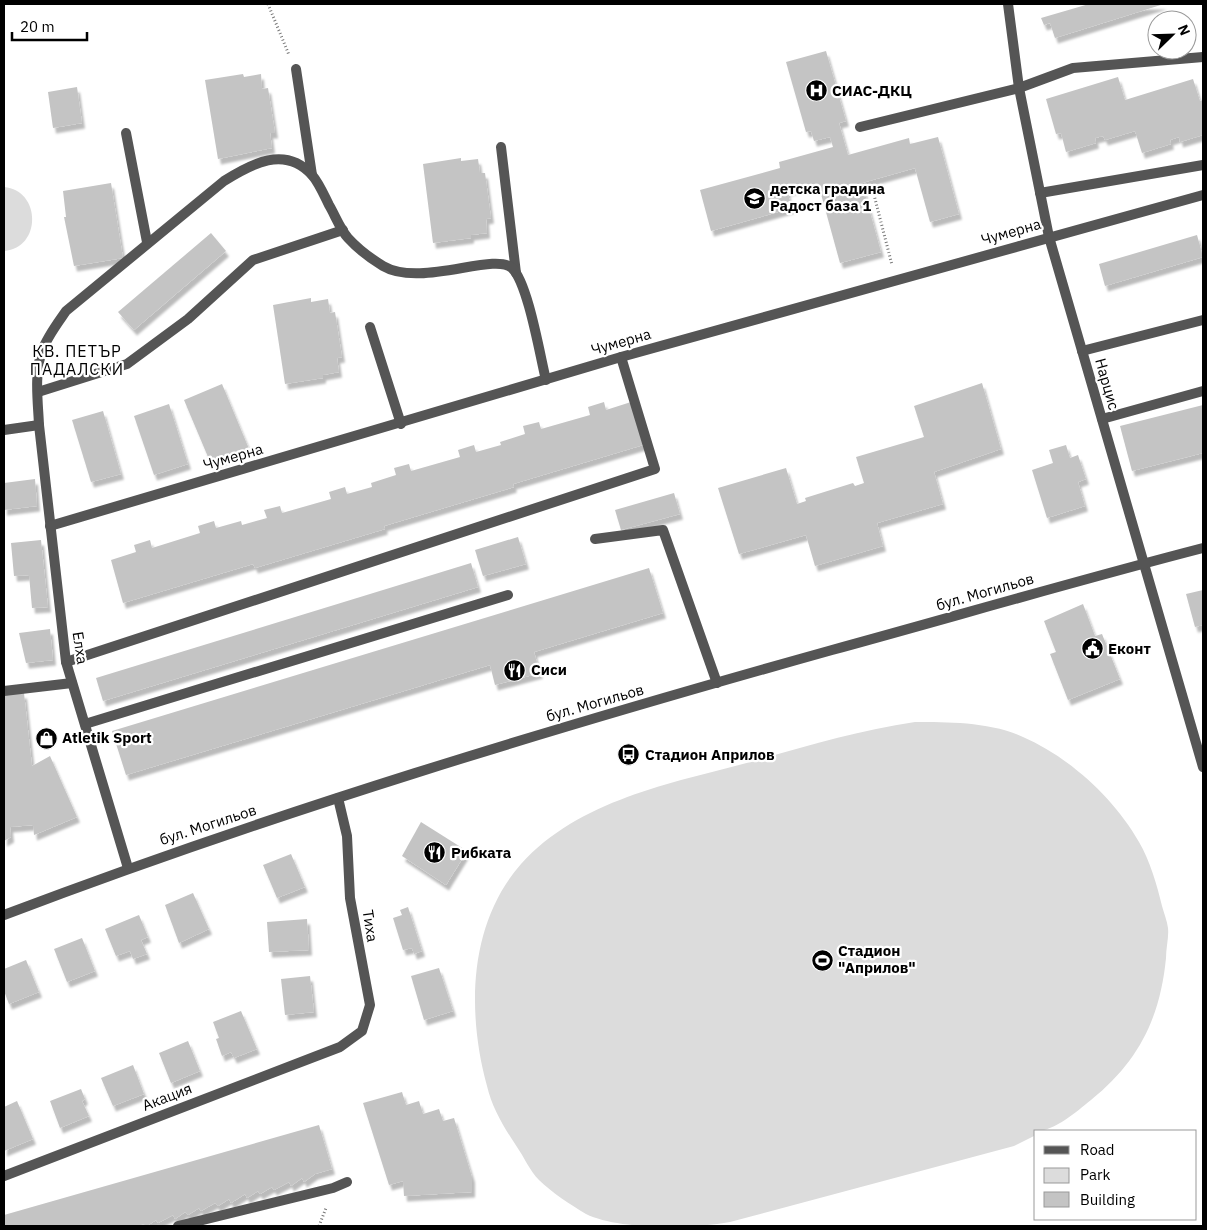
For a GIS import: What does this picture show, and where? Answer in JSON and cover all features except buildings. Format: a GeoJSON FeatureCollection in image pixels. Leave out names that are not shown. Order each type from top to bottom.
{"type":"FeatureCollection","features":[{"type":"Feature","properties":{"kind":"street","name":"Нарцис"},"geometry":{"type":"LineString","coordinates":[[1008,4],[1019,88],[1049,237],[1203,767]]}},
{"type":"Feature","properties":{"kind":"street"},"geometry":{"type":"LineString","coordinates":[[860,127],[1019,88],[1073,68],[1203,57]]}},
{"type":"Feature","properties":{"kind":"street"},"geometry":{"type":"LineString","coordinates":[[296,69],[312,175],[346,236],[367,256],[386,268],[408,273],[429,274],[496,262],[511,267],[521,281],[546,380]]}},
{"type":"Feature","properties":{"kind":"street"},"geometry":{"type":"LineString","coordinates":[[126,133],[148,242]]}},
{"type":"Feature","properties":{"kind":"street"},"geometry":{"type":"LineString","coordinates":[[502,147],[516,273]]}},
{"type":"Feature","properties":{"kind":"street","name":"Елха"},"geometry":{"type":"LineString","coordinates":[[128,868],[66,662],[39,425],[38,392],[42,352],[52,330],[66,311],[224,181],[250,165],[272,159],[296,162],[312,175]]}},
{"type":"Feature","properties":{"kind":"street"},"geometry":{"type":"LineString","coordinates":[[1040,193],[1203,165]]}},
{"type":"Feature","properties":{"kind":"street","name":"Чумерна"},"geometry":{"type":"LineString","coordinates":[[50,526],[401,424],[621,357],[1203,195]]}},
{"type":"Feature","properties":{"kind":"street"},"geometry":{"type":"LineString","coordinates":[[38,392],[127,364],[188,319],[253,260],[343,230]]}},
{"type":"Feature","properties":{"kind":"street"},"geometry":{"type":"LineString","coordinates":[[1082,351],[1203,320]]}},
{"type":"Feature","properties":{"kind":"street"},"geometry":{"type":"LineString","coordinates":[[370,327],[401,424]]}},
{"type":"Feature","properties":{"kind":"street"},"geometry":{"type":"LineString","coordinates":[[66,662],[655,469],[621,357]]}},
{"type":"Feature","properties":{"kind":"street"},"geometry":{"type":"LineString","coordinates":[[1102,419],[1203,391]]}},
{"type":"Feature","properties":{"kind":"street"},"geometry":{"type":"LineString","coordinates":[[4,430],[39,425]]}},
{"type":"Feature","properties":{"kind":"street"},"geometry":{"type":"LineString","coordinates":[[595,539],[663,530],[717,683]]}},
{"type":"Feature","properties":{"kind":"street","name":"бул. Могильов"},"geometry":{"type":"LineString","coordinates":[[4,915],[128,868],[338,798],[524,739],[717,683],[1203,548]]}},
{"type":"Feature","properties":{"kind":"street"},"geometry":{"type":"LineString","coordinates":[[85,724],[508,595]]}},
{"type":"Feature","properties":{"kind":"street"},"geometry":{"type":"LineString","coordinates":[[4,691],[72,683]]}},
{"type":"Feature","properties":{"kind":"street","name":"Тиха"},"geometry":{"type":"LineString","coordinates":[[338,798],[347,836],[350,898],[370,1005],[362,1031],[340,1047]]}},
{"type":"Feature","properties":{"kind":"street","name":"Акация"},"geometry":{"type":"LineString","coordinates":[[4,1176],[340,1047]]}},
{"type":"Feature","properties":{"kind":"street"},"geometry":{"type":"LineString","coordinates":[[178,1226],[333,1188],[347,1182]]}},
{"type":"Feature","properties":{"kind":"path"},"geometry":{"type":"LineString","coordinates":[[268,4],[296,69]]}},
{"type":"Feature","properties":{"kind":"path"},"geometry":{"type":"LineString","coordinates":[[873,191],[896,280]]}},
{"type":"Feature","properties":{"kind":"green space"},"geometry":{"type":"Polygon","coordinates":[[[4,187],[16,190],[25,198],[30,208],[32,219],[30,230],[25,240],[16,248],[4,251],[4,187]]]}},
{"type":"Feature","properties":{"kind":"green space","name":"Стадион \"Априлов\""},"geometry":{"type":"Polygon","coordinates":[[[915,722],[956,723],[997,728],[1011,732],[1040,745],[1073,767],[1117,810],[1129,826],[1147,857],[1168,928],[1163,980],[1152,1020],[1144,1038],[1122,1070],[1091,1100],[1058,1124],[1043,1130],[1034,1130],[1034,1136],[1014,1146],[730,1222],[696,1226],[656,1227],[617,1223],[586,1214],[539,1180],[508,1133],[489,1094],[476,1029],[475,999],[477,970],[482,941],[491,914],[504,888],[521,864],[545,842],[571,824],[629,796],[692,777],[874,729],[915,722]]]}},
{"type":"Feature","properties":{"kind":"place","name":"СИАС-ДКЦ"},"geometry":{"type":"Point","coordinates":[816,91]}},
{"type":"Feature","properties":{"kind":"place","name":"детска градина Радост база 1"},"geometry":{"type":"Point","coordinates":[754,198]}},
{"type":"Feature","properties":{"kind":"place","name":"Еконт"},"geometry":{"type":"Point","coordinates":[1092,649]}},
{"type":"Feature","properties":{"kind":"place","name":"Сиси"},"geometry":{"type":"Point","coordinates":[515,670]}},
{"type":"Feature","properties":{"kind":"place","name":"Atletik Sport"},"geometry":{"type":"Point","coordinates":[46,738]}},
{"type":"Feature","properties":{"kind":"place","name":"Стадион Априлов"},"geometry":{"type":"Point","coordinates":[629,755]}},
{"type":"Feature","properties":{"kind":"place","name":"Рибката"},"geometry":{"type":"Point","coordinates":[435,853]}},
{"type":"Feature","properties":{"kind":"place","name":"Стадион \"Априлов\""},"geometry":{"type":"Point","coordinates":[822,960]}},
{"type":"Feature","properties":{"kind":"district","name":"КВ. ПЕТЪР ПАДАЛСКИ"},"geometry":{"type":"Point","coordinates":[77,360]}}]}
